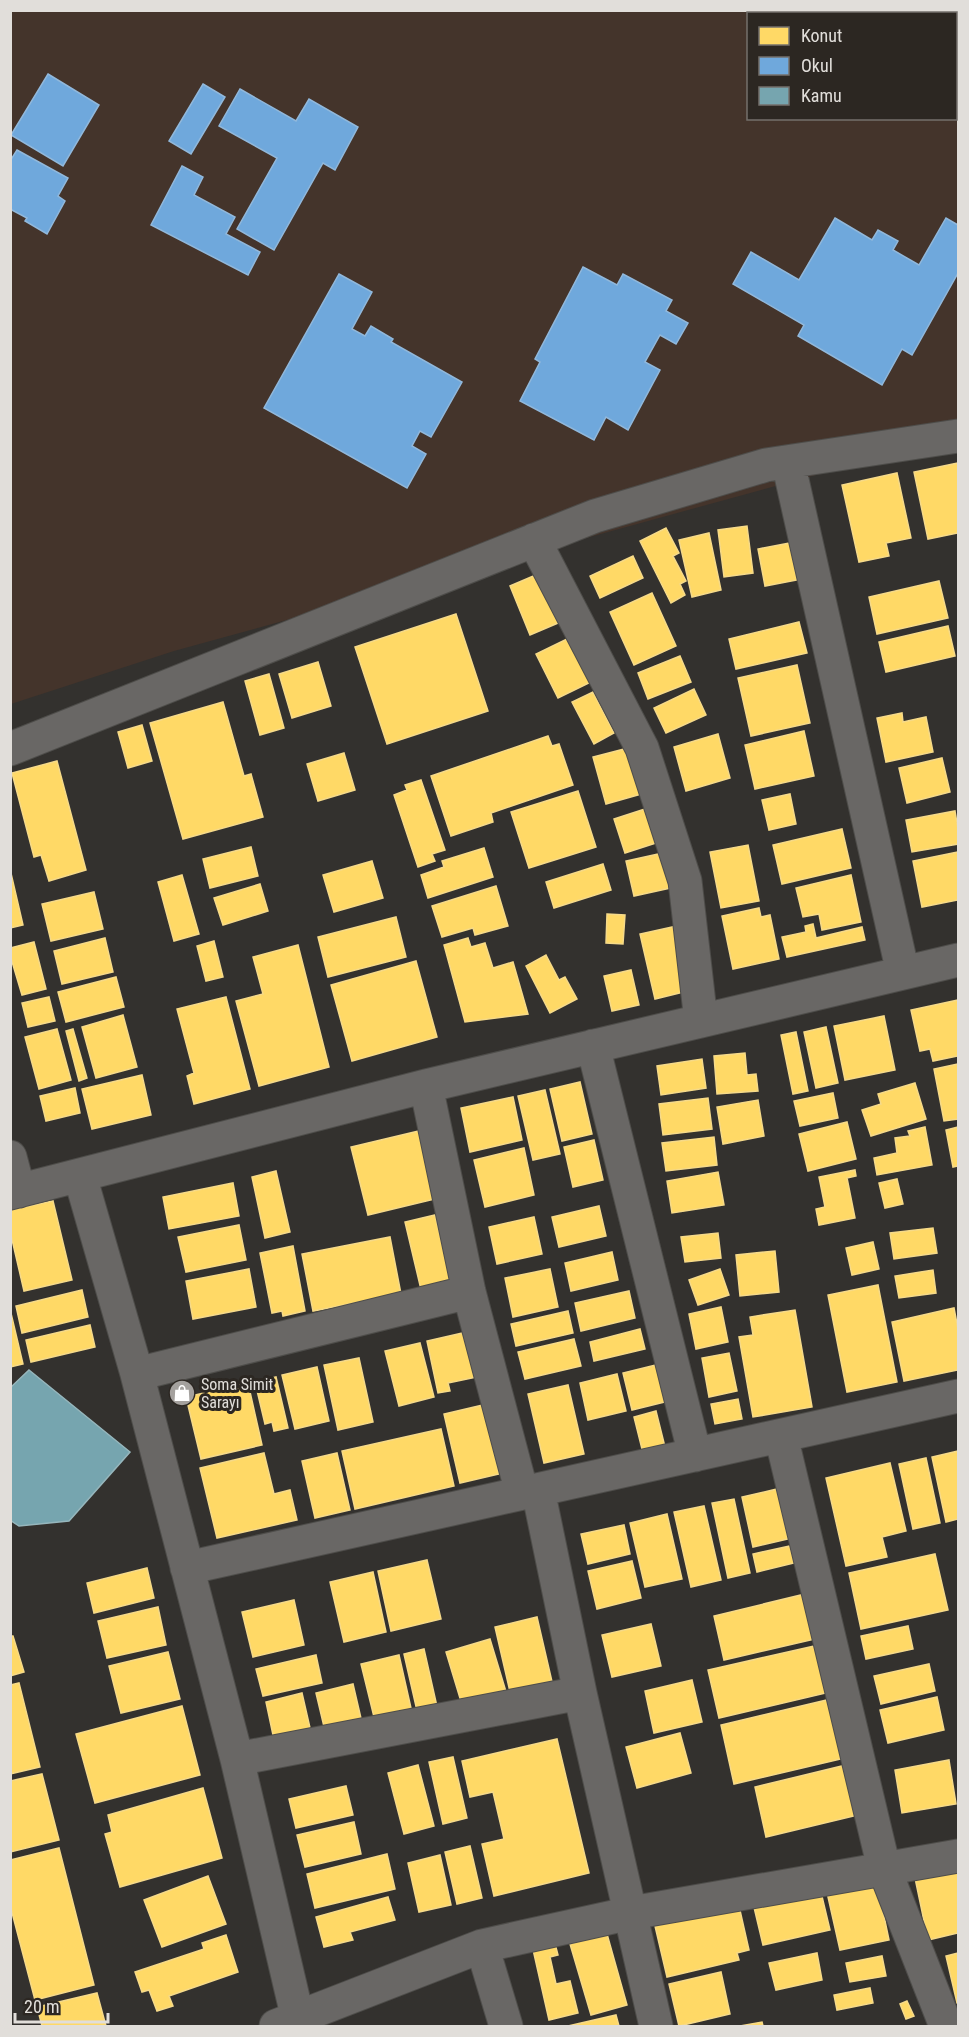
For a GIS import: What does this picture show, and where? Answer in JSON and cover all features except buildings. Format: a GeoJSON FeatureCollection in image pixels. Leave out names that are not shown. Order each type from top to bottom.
{"type":"FeatureCollection","features":[{"type":"Feature","properties":{"kind":"street"},"geometry":{"type":"LineString","coordinates":[[10,749],[595,516],[766,465],[958,436]]}},
{"type":"Feature","properties":{"kind":"street"},"geometry":{"type":"LineString","coordinates":[[788,462],[903,973]]}},
{"type":"Feature","properties":{"kind":"street"},"geometry":{"type":"LineString","coordinates":[[534,540],[642,748],[685,881],[701,1021]]}},
{"type":"Feature","properties":{"kind":"street"},"geometry":{"type":"LineString","coordinates":[[10,1156],[15,1192],[426,1086],[958,960]]}},
{"type":"Feature","properties":{"kind":"street"},"geometry":{"type":"LineString","coordinates":[[592,1046],[695,1455]]}},
{"type":"Feature","properties":{"kind":"street"},"geometry":{"type":"LineString","coordinates":[[426,1086],[469,1292],[530,1491],[580,1693],[656,2026]]}},
{"type":"Feature","properties":{"kind":"street"},"geometry":{"type":"LineString","coordinates":[[80,1176],[137,1374],[237,1759],[287,2023],[482,1946],[631,1913],[958,1856]]}},
{"type":"Feature","properties":{"kind":"street"},"geometry":{"type":"LineString","coordinates":[[137,1374],[469,1292]]}},
{"type":"Feature","properties":{"kind":"street"},"geometry":{"type":"LineString","coordinates":[[187,1568],[958,1396]]}},
{"type":"Feature","properties":{"kind":"street"},"geometry":{"type":"LineString","coordinates":[[781,1436],[884,1868],[946,2026]]}},
{"type":"Feature","properties":{"kind":"street"},"geometry":{"type":"LineString","coordinates":[[237,1759],[580,1693]]}},
{"type":"Feature","properties":{"kind":"street"},"geometry":{"type":"LineString","coordinates":[[482,1946],[506,2026]]}},
{"type":"Feature","properties":{"kind":"shaded area"},"geometry":{"type":"Polygon","coordinates":[[[10,11],[958,11],[958,436],[174,651],[11,704],[10,11]]]}},
{"type":"Feature","properties":{"kind":"place","name":"Soma Simit Sarayı"},"geometry":{"type":"Point","coordinates":[182,1393]}}]}
